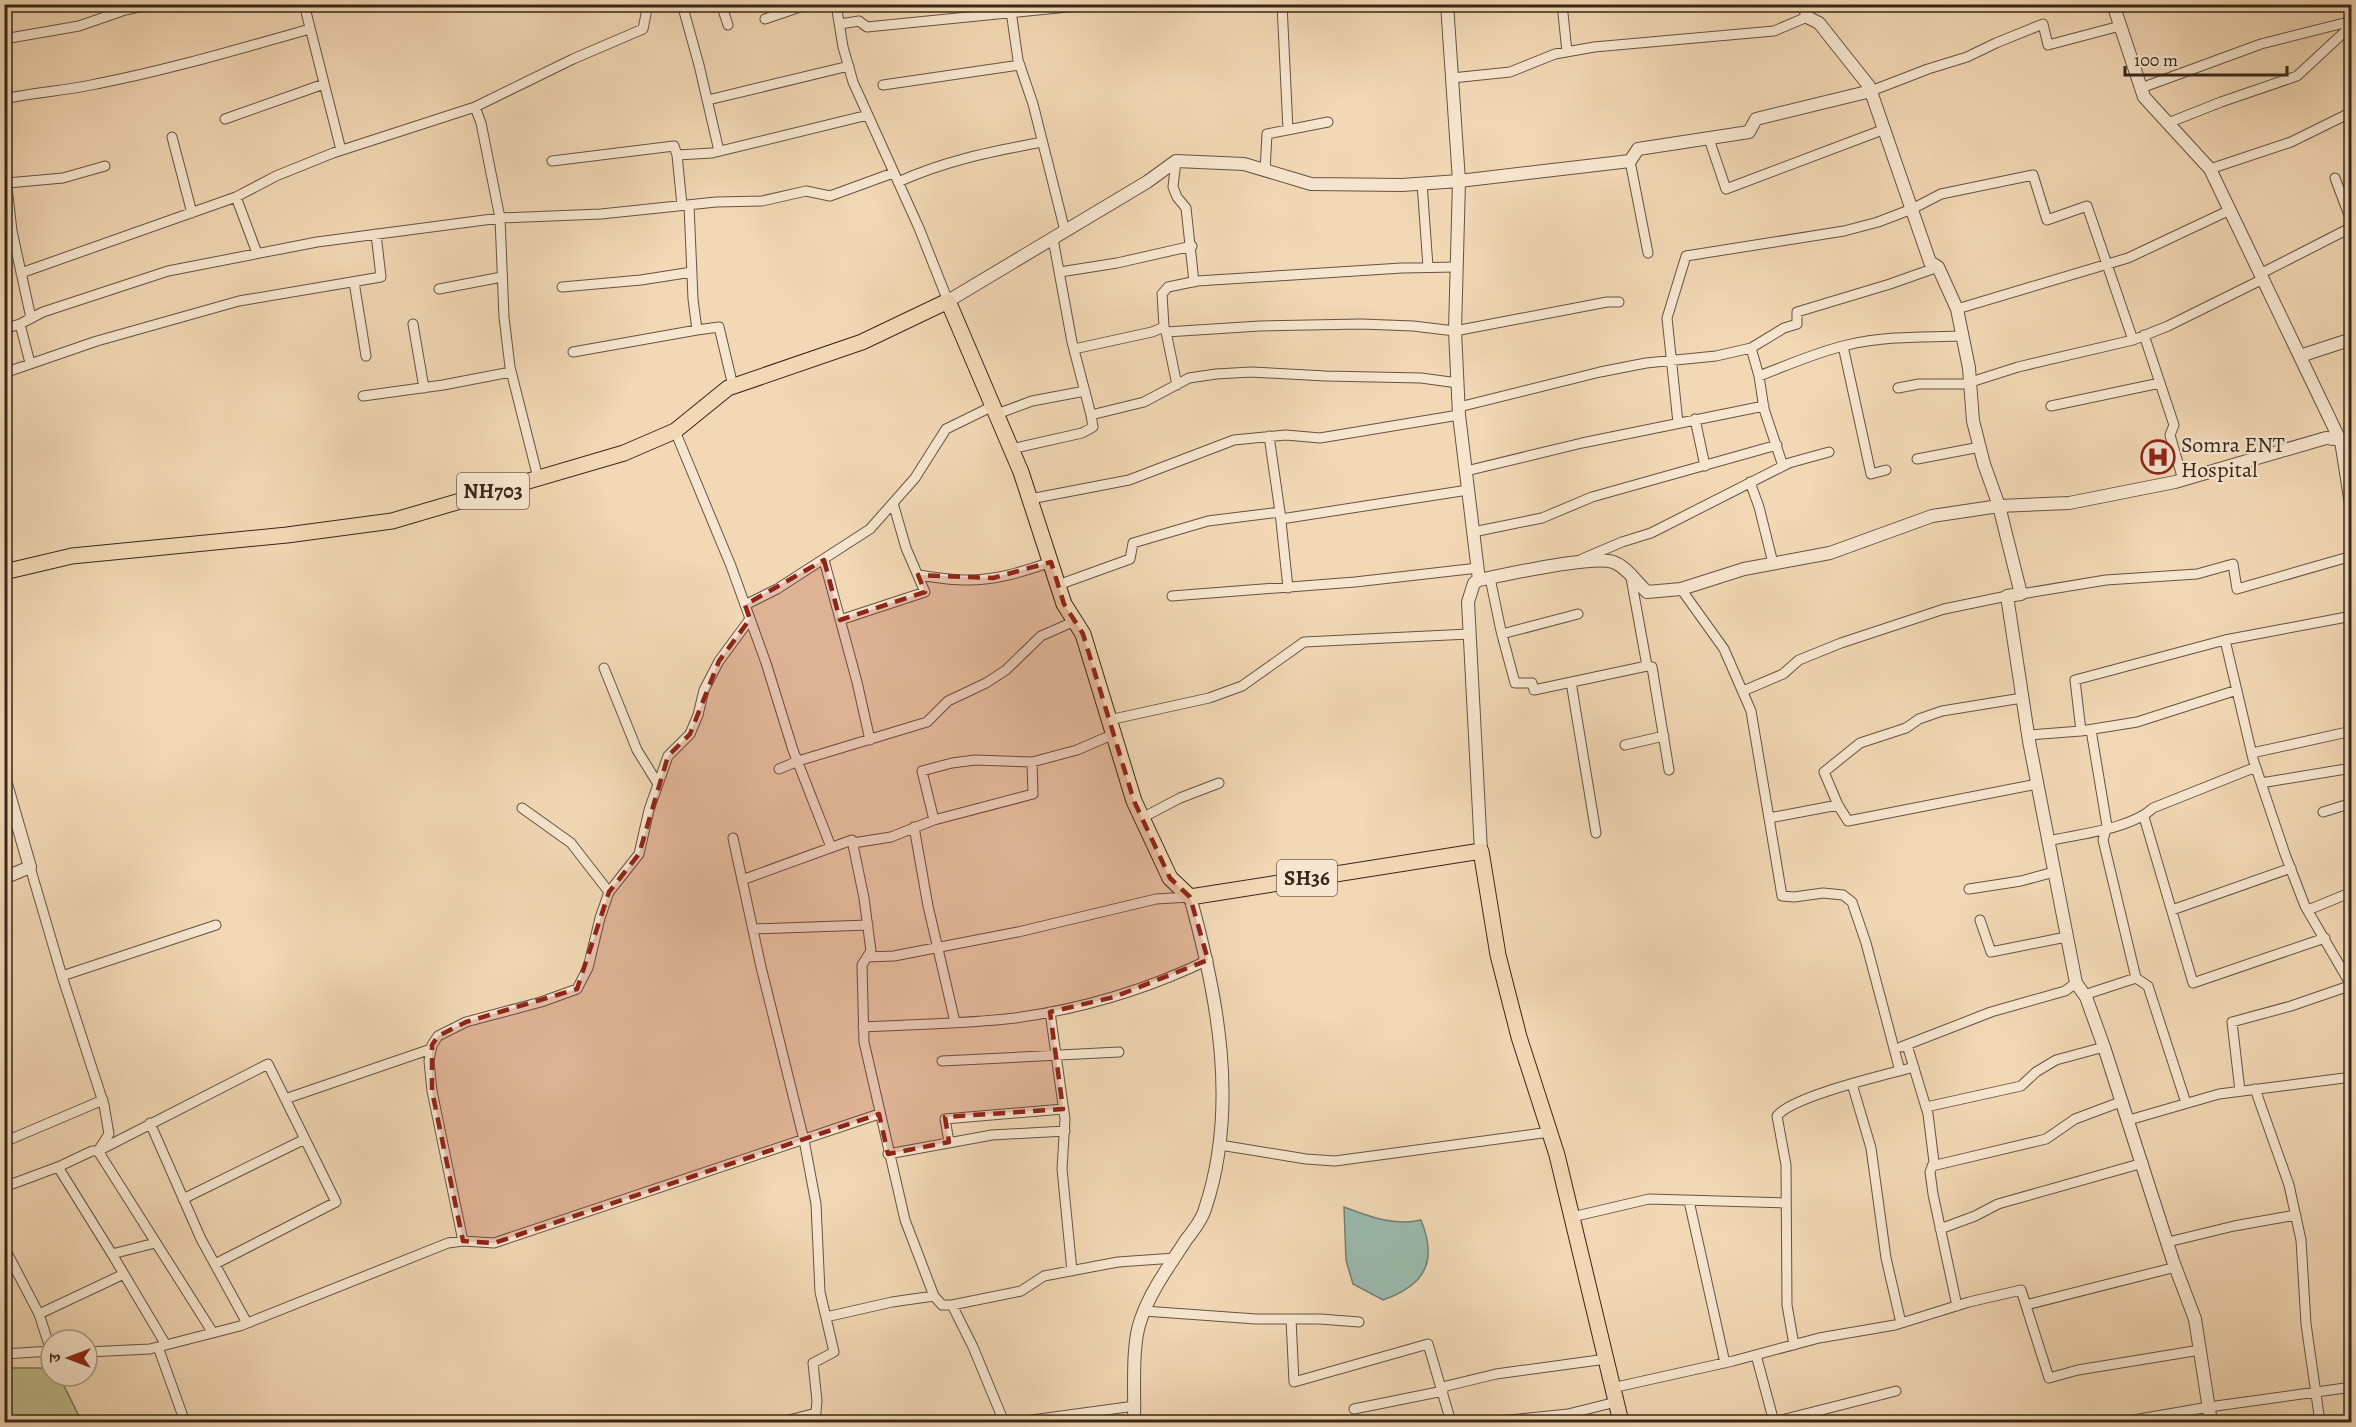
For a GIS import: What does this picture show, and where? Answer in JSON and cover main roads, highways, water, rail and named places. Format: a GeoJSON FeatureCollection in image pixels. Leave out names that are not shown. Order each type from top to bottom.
{"type":"FeatureCollection","features":[{"type":"Feature","properties":{"kind":"highway","name":"NH703"},"geometry":{"type":"LineString","coordinates":[[4,572],[72,556],[288,535],[392,521],[624,453],[675,431],[728,388],[862,342],[948,301],[1011,449],[1030,499],[1064,604],[1083,634],[1134,801],[1170,878],[1191,897]]}},
{"type":"Feature","properties":{"kind":"highway","name":"SH36"},"geometry":{"type":"LineString","coordinates":[[1191,897],[1481,851],[1498,955],[1519,1037],[1550,1132],[1621,1422]]}},
{"type":"Feature","properties":{"kind":"place","name":"Somra ENT Hospital"},"geometry":{"type":"Point","coordinates":[2158,457]}}]}
